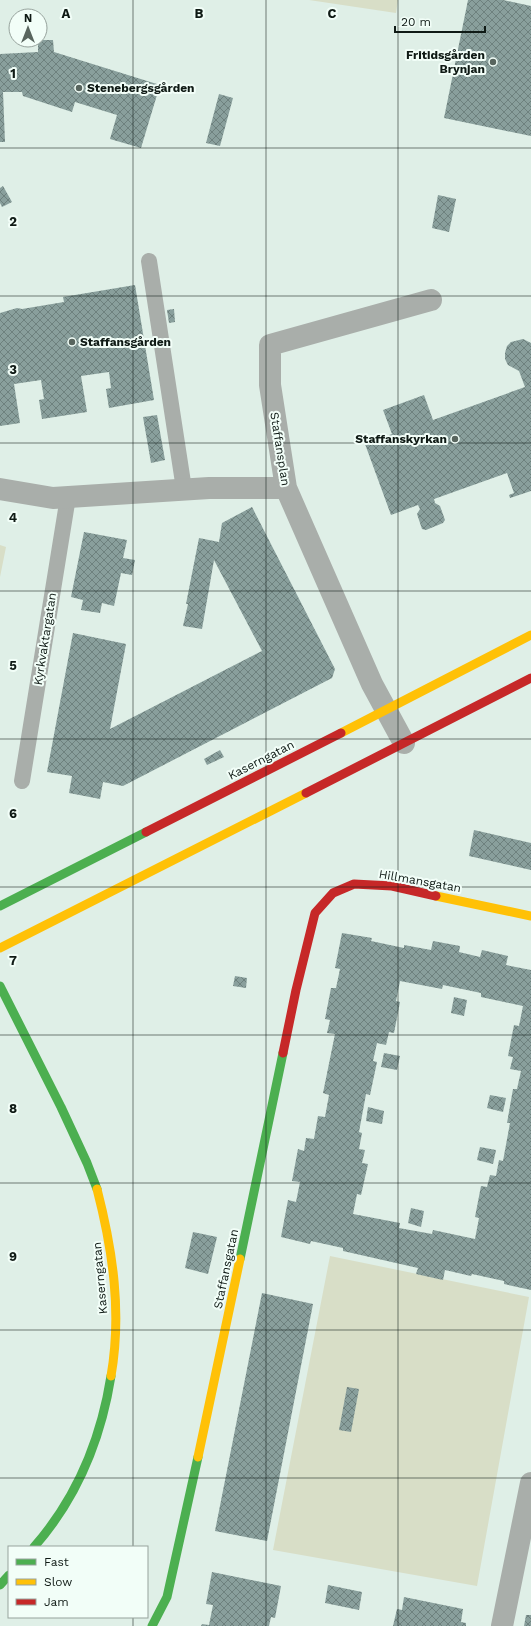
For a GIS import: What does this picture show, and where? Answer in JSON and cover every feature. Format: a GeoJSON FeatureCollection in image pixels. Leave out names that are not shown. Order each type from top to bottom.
{"type":"FeatureCollection","features":[{"type":"Feature","properties":{"kind":"street","name":"Staffansplan"},"geometry":{"type":"LineString","coordinates":[[404,743],[372,684],[286,488],[270,385],[270,345],[431,300]]}},
{"type":"Feature","properties":{"kind":"street"},"geometry":{"type":"LineString","coordinates":[[0,489],[53,498],[184,489],[286,488]]}},
{"type":"Feature","properties":{"kind":"street","name":"Kaserngatan"},"geometry":{"type":"LineString","coordinates":[[0,906],[531,635]]}},
{"type":"Feature","properties":{"kind":"street"},"geometry":{"type":"LineString","coordinates":[[0,948],[531,678]]}},
{"type":"Feature","properties":{"kind":"street","name":"Hillmansgatan"},"geometry":{"type":"LineString","coordinates":[[315,913],[333,893],[354,884],[392,886],[531,916]]}},
{"type":"Feature","properties":{"kind":"street","name":"Staffansgatan"},"geometry":{"type":"LineString","coordinates":[[152,1626],[167,1597],[184,1524],[296,990],[315,913]]}},
{"type":"Feature","properties":{"kind":"street","name":"Kaserngatan"},"geometry":{"type":"LineString","coordinates":[[0,986],[50,1083],[95,1184],[110,1238],[115,1285],[115,1359],[101,1423],[90,1457],[75,1489],[55,1522],[35,1546]]}},
{"type":"Feature","properties":{"kind":"street"},"geometry":{"type":"LineString","coordinates":[[502,1626],[531,1483]]}},
{"type":"Feature","properties":{"kind":"street"},"geometry":{"type":"LineString","coordinates":[[0,1585],[8,1576]]}},
{"type":"Feature","properties":{"kind":"lane"},"geometry":{"type":"LineString","coordinates":[[149,261],[184,489]]}},
{"type":"Feature","properties":{"kind":"lane","name":"Kyrkvaktargatan"},"geometry":{"type":"LineString","coordinates":[[22,781],[68,497]]}},
{"type":"Feature","properties":{"kind":"green space"},"geometry":{"type":"Polygon","coordinates":[[[309,0],[398,0],[396,13],[309,0]]]}},
{"type":"Feature","properties":{"kind":"green space"},"geometry":{"type":"Polygon","coordinates":[[[0,545],[6,547],[0,577],[0,545]]]}},
{"type":"Feature","properties":{"kind":"green space"},"geometry":{"type":"Polygon","coordinates":[[[330,1256],[529,1297],[477,1586],[273,1550],[330,1256]]]}},
{"type":"Feature","properties":{"kind":"building","name":"Fritidsgården Brynjan"},"geometry":{"type":"Polygon","coordinates":[[[468,0],[503,0],[531,6],[531,136],[444,118],[468,0]]]}},
{"type":"Feature","properties":{"kind":"building","name":"Stenebergsgården"},"geometry":{"type":"Polygon","coordinates":[[[48,40],[53,40],[54,52],[160,85],[141,148],[110,139],[117,115],[75,102],[72,112],[23,96],[22,92],[3,92],[5,142],[0,142],[0,54],[38,52],[38,48],[48,48],[48,40]]]}},
{"type":"Feature","properties":{"kind":"building"},"geometry":{"type":"Polygon","coordinates":[[[219,94],[233,98],[220,146],[206,143],[219,94]]]}},
{"type":"Feature","properties":{"kind":"building"},"geometry":{"type":"Polygon","coordinates":[[[3,186],[12,202],[2,207],[0,203],[0,188],[3,186]]]}},
{"type":"Feature","properties":{"kind":"building"},"geometry":{"type":"Polygon","coordinates":[[[438,195],[456,199],[449,232],[432,228],[438,195]]]}},
{"type":"Feature","properties":{"kind":"building","name":"Staffansgården"},"geometry":{"type":"Polygon","coordinates":[[[135,285],[154,400],[109,408],[106,389],[111,388],[109,372],[81,376],[87,412],[42,419],[39,400],[44,399],[41,380],[14,384],[20,423],[0,426],[0,313],[17,308],[22,309],[64,302],[63,297],[135,285]]]}},
{"type":"Feature","properties":{"kind":"building"},"geometry":{"type":"Polygon","coordinates":[[[174,309],[175,322],[169,323],[167,310],[174,309]]]}},
{"type":"Feature","properties":{"kind":"building","name":"Staffanskyrkan"},"geometry":{"type":"Polygon","coordinates":[[[523,339],[531,343],[531,491],[510,498],[509,495],[514,493],[507,473],[434,499],[435,503],[440,506],[445,520],[443,523],[426,530],[422,529],[417,514],[420,509],[418,505],[391,515],[365,444],[392,434],[383,410],[424,395],[433,420],[525,387],[519,371],[508,365],[505,359],[507,346],[511,342],[523,339]]]}},
{"type":"Feature","properties":{"kind":"building"},"geometry":{"type":"Polygon","coordinates":[[[157,415],[165,460],[151,463],[143,417],[157,415]]]}},
{"type":"Feature","properties":{"kind":"building"},"geometry":{"type":"Polygon","coordinates":[[[252,507],[335,669],[332,678],[123,786],[103,782],[100,799],[69,793],[72,776],[47,772],[73,633],[126,644],[110,729],[262,651],[214,560],[202,629],[183,626],[199,538],[219,542],[222,523],[252,507]]]}},
{"type":"Feature","properties":{"kind":"building"},"geometry":{"type":"Polygon","coordinates":[[[84,532],[127,540],[123,558],[135,560],[132,575],[121,573],[114,606],[102,603],[100,613],[81,610],[83,600],[71,597],[84,532]]]}},
{"type":"Feature","properties":{"kind":"building"},"geometry":{"type":"Polygon","coordinates":[[[220,750],[224,757],[207,765],[204,759],[220,750]]]}},
{"type":"Feature","properties":{"kind":"building"},"geometry":{"type":"Polygon","coordinates":[[[474,830],[531,843],[531,870],[469,856],[474,830]]]}},
{"type":"Feature","properties":{"kind":"building"},"geometry":{"type":"Polygon","coordinates":[[[342,933],[372,938],[371,941],[404,948],[404,945],[431,950],[433,941],[460,946],[459,952],[480,957],[482,950],[508,956],[506,965],[531,970],[531,1290],[504,1284],[504,1281],[445,1270],[443,1280],[416,1274],[418,1268],[343,1251],[343,1248],[311,1241],[310,1244],[281,1237],[288,1200],[296,1202],[300,1182],[292,1181],[298,1149],[304,1151],[306,1138],[314,1139],[318,1116],[325,1117],[329,1095],[323,1093],[335,1034],[327,1033],[330,1020],[325,1019],[331,988],[336,988],[340,969],[335,968],[342,933]],[[400,981],[396,1001],[400,1002],[394,1033],[389,1032],[386,1045],[377,1043],[373,1061],[377,1062],[370,1095],[366,1094],[359,1132],[362,1133],[359,1149],[365,1150],[362,1163],[368,1164],[361,1195],[357,1194],[353,1214],[400,1223],[399,1228],[432,1234],[433,1230],[475,1239],[479,1218],[475,1217],[481,1186],[487,1187],[490,1175],[496,1176],[499,1160],[503,1161],[510,1123],[507,1123],[513,1089],[517,1089],[521,1071],[510,1069],[513,1057],[508,1056],[514,1025],[519,1026],[523,1006],[481,997],[481,993],[443,985],[442,989],[400,981]]]}},
{"type":"Feature","properties":{"kind":"building"},"geometry":{"type":"Polygon","coordinates":[[[235,976],[247,978],[246,988],[233,986],[235,976]]]}},
{"type":"Feature","properties":{"kind":"building"},"geometry":{"type":"Polygon","coordinates":[[[454,997],[467,1000],[464,1016],[451,1013],[454,997]]]}},
{"type":"Feature","properties":{"kind":"building"},"geometry":{"type":"Polygon","coordinates":[[[384,1053],[400,1056],[397,1070],[381,1067],[384,1053]]]}},
{"type":"Feature","properties":{"kind":"building"},"geometry":{"type":"Polygon","coordinates":[[[490,1095],[506,1098],[503,1112],[487,1108],[490,1095]]]}},
{"type":"Feature","properties":{"kind":"building"},"geometry":{"type":"Polygon","coordinates":[[[368,1107],[384,1111],[382,1124],[366,1121],[368,1107]]]}},
{"type":"Feature","properties":{"kind":"building"},"geometry":{"type":"Polygon","coordinates":[[[480,1147],[496,1150],[493,1164],[477,1160],[480,1147]]]}},
{"type":"Feature","properties":{"kind":"building"},"geometry":{"type":"Polygon","coordinates":[[[411,1208],[424,1211],[421,1227],[408,1223],[411,1208]]]}},
{"type":"Feature","properties":{"kind":"building"},"geometry":{"type":"Polygon","coordinates":[[[193,1232],[217,1237],[208,1274],[185,1268],[193,1232]]]}},
{"type":"Feature","properties":{"kind":"building"},"geometry":{"type":"Polygon","coordinates":[[[262,1293],[313,1304],[267,1541],[215,1531],[262,1293]]]}},
{"type":"Feature","properties":{"kind":"building"},"geometry":{"type":"Polygon","coordinates":[[[347,1387],[359,1389],[351,1432],[339,1430],[347,1387]]]}},
{"type":"Feature","properties":{"kind":"building"},"geometry":{"type":"Polygon","coordinates":[[[212,1572],[281,1586],[275,1618],[271,1617],[269,1626],[201,1626],[202,1624],[209,1625],[213,1605],[206,1604],[212,1572]]]}},
{"type":"Feature","properties":{"kind":"building"},"geometry":{"type":"Polygon","coordinates":[[[328,1585],[362,1592],[359,1610],[325,1603],[328,1585]]]}},
{"type":"Feature","properties":{"kind":"building"},"geometry":{"type":"Polygon","coordinates":[[[404,1597],[463,1609],[461,1622],[466,1623],[466,1626],[393,1626],[397,1609],[402,1610],[404,1597]]]}},
{"type":"Feature","properties":{"kind":"building"},"geometry":{"type":"Polygon","coordinates":[[[526,1615],[531,1615],[531,1626],[524,1626],[526,1615]]]}},
{"type":"Feature","properties":{"kind":"traffic: fast"},"geometry":{"type":"LineString","coordinates":[[0,906],[146,832]]}},
{"type":"Feature","properties":{"kind":"traffic: fast"},"geometry":{"type":"LineString","coordinates":[[0,986],[61,1107],[87,1163],[97,1189]]}},
{"type":"Feature","properties":{"kind":"traffic: fast"},"geometry":{"type":"LineString","coordinates":[[240,1259],[283,1053]]}},
{"type":"Feature","properties":{"kind":"traffic: fast"},"geometry":{"type":"LineString","coordinates":[[35,1546],[63,1508],[85,1467],[101,1422],[111,1376]]}},
{"type":"Feature","properties":{"kind":"traffic: fast"},"geometry":{"type":"LineString","coordinates":[[152,1626],[167,1597],[198,1457]]}},
{"type":"Feature","properties":{"kind":"traffic: fast"},"geometry":{"type":"LineString","coordinates":[[0,1585],[8,1576]]}},
{"type":"Feature","properties":{"kind":"traffic: slow"},"geometry":{"type":"LineString","coordinates":[[341,733],[531,635]]}},
{"type":"Feature","properties":{"kind":"traffic: slow"},"geometry":{"type":"LineString","coordinates":[[0,948],[306,793]]}},
{"type":"Feature","properties":{"kind":"traffic: slow"},"geometry":{"type":"LineString","coordinates":[[436,896],[531,916]]}},
{"type":"Feature","properties":{"kind":"traffic: slow"},"geometry":{"type":"LineString","coordinates":[[97,1189],[103,1212],[111,1259],[116,1305],[116,1329],[111,1376]]}},
{"type":"Feature","properties":{"kind":"traffic: slow"},"geometry":{"type":"LineString","coordinates":[[198,1457],[240,1259]]}},
{"type":"Feature","properties":{"kind":"traffic: jam"},"geometry":{"type":"LineString","coordinates":[[306,793],[531,678]]}},
{"type":"Feature","properties":{"kind":"traffic: jam"},"geometry":{"type":"LineString","coordinates":[[146,832],[341,733]]}},
{"type":"Feature","properties":{"kind":"traffic: jam"},"geometry":{"type":"LineString","coordinates":[[283,1053],[296,990],[315,913],[333,893],[354,884],[392,886],[436,896]]}},
{"type":"Feature","properties":{"kind":"place","name":"Fritidsgården Brynjan"},"geometry":{"type":"Point","coordinates":[493,62]}},
{"type":"Feature","properties":{"kind":"place","name":"Stenebergsgården"},"geometry":{"type":"Point","coordinates":[79,88]}},
{"type":"Feature","properties":{"kind":"place","name":"Staffansgården"},"geometry":{"type":"Point","coordinates":[72,342]}},
{"type":"Feature","properties":{"kind":"place","name":"Staffanskyrkan"},"geometry":{"type":"Point","coordinates":[455,439]}}]}
